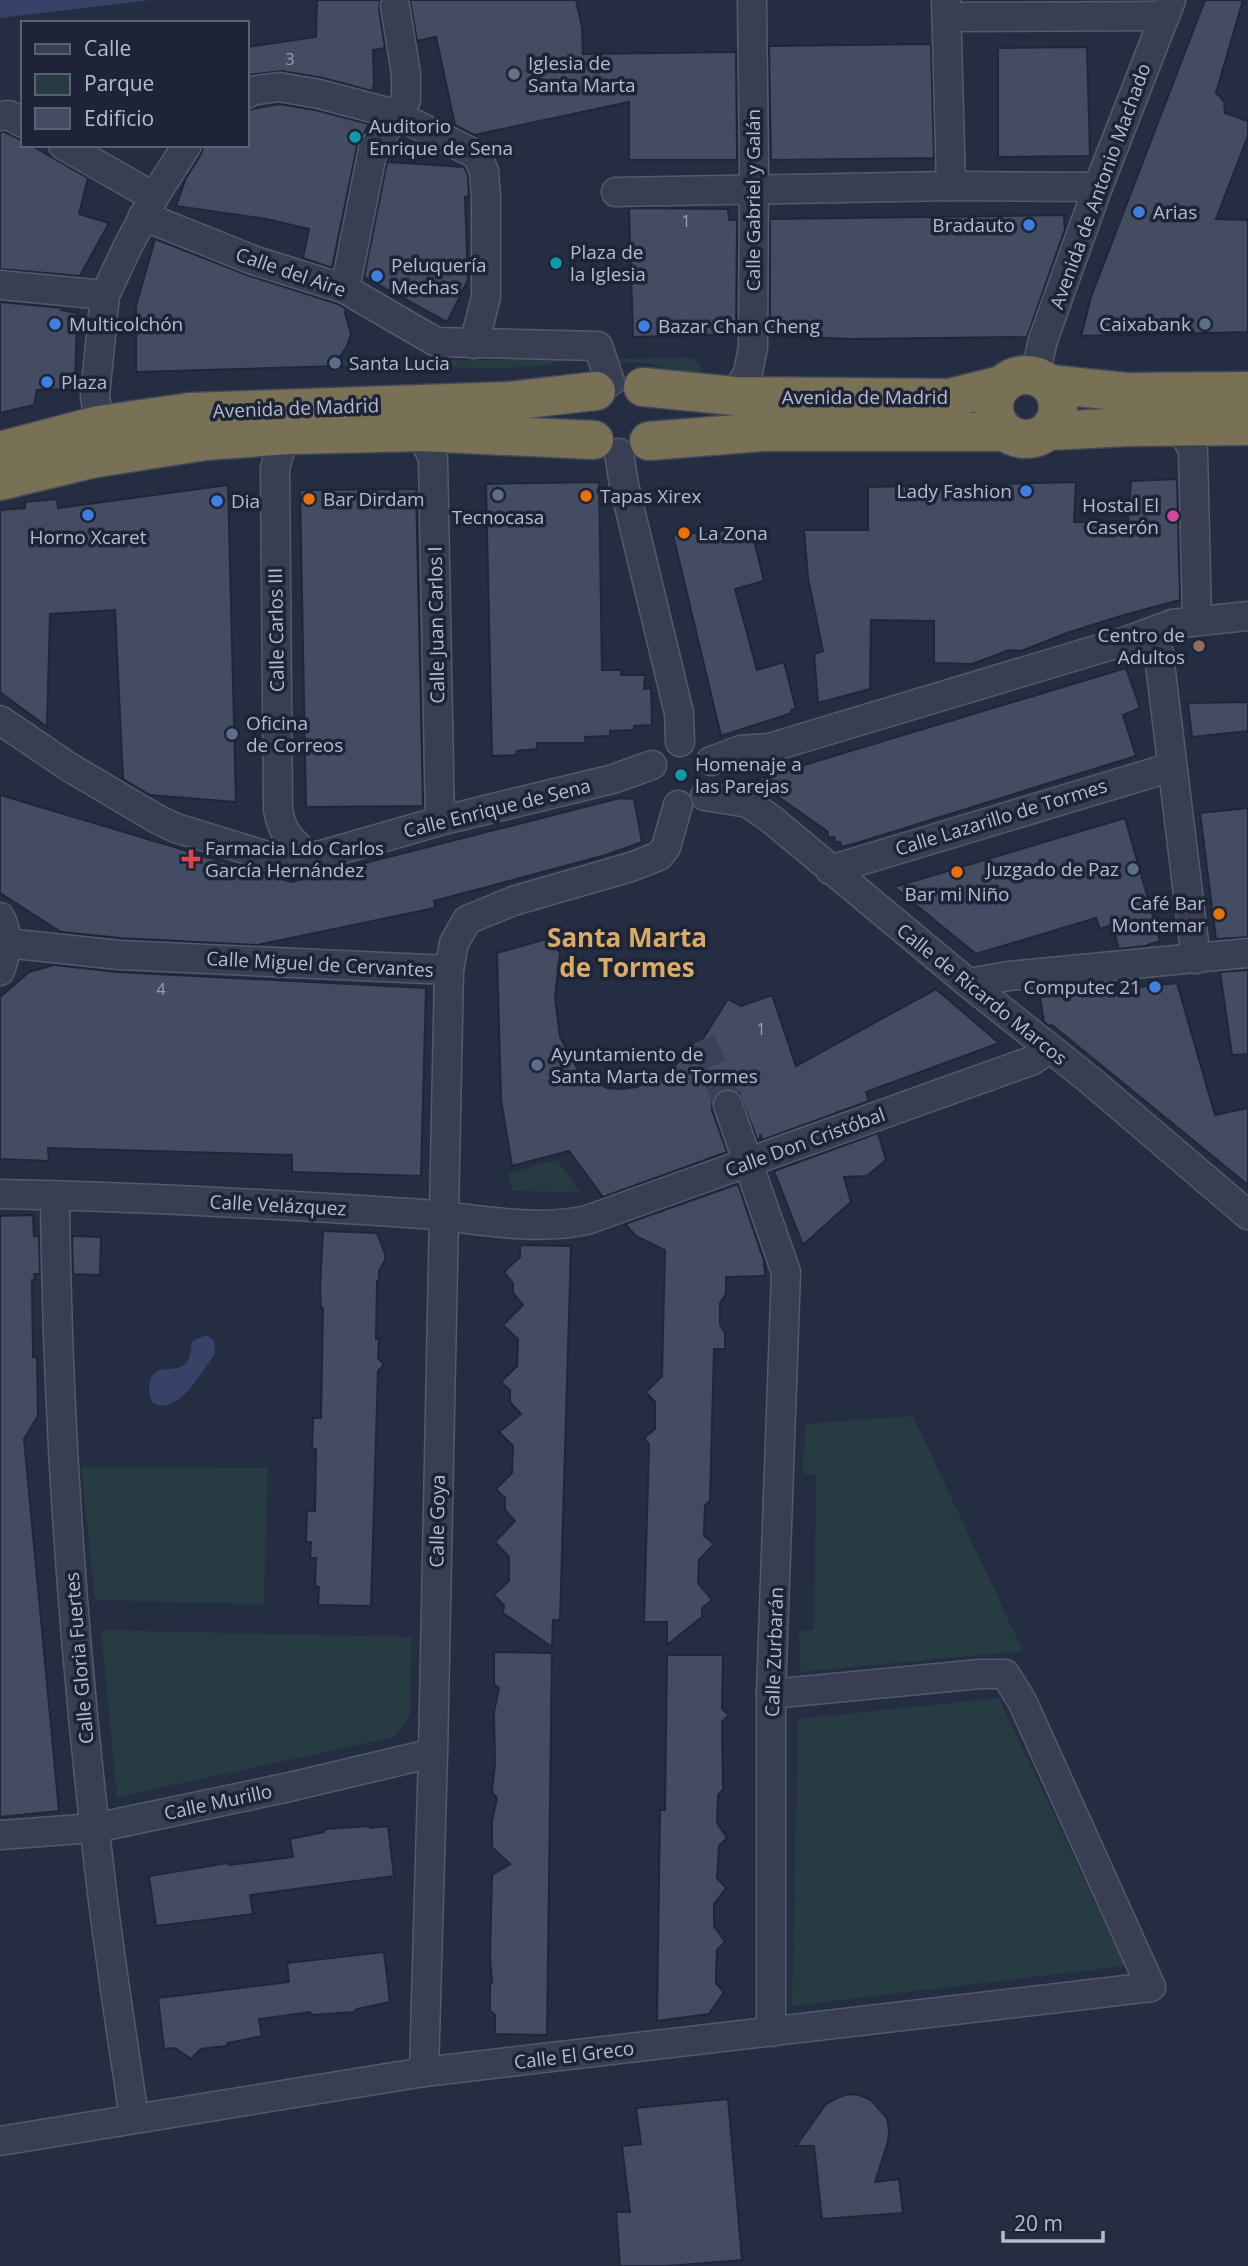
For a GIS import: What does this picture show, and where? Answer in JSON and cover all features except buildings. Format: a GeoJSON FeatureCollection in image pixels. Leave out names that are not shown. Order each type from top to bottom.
{"type":"FeatureCollection","features":[{"type":"Feature","properties":{"kind":"highway","name":"Avenida de Madrid"},"geometry":{"type":"LineString","coordinates":[[0,451],[99,425],[190,412],[508,401],[616,386],[734,396],[950,398],[1029,381],[1126,392],[1248,391]]}},
{"type":"Feature","properties":{"kind":"highway"},"geometry":{"type":"LineString","coordinates":[[1029,381],[1058,399],[1058,416],[1049,431],[1039,437],[1015,438],[1005,432],[995,417],[994,400],[1029,381]]}},
{"type":"Feature","properties":{"kind":"highway"},"geometry":{"type":"LineString","coordinates":[[616,386],[656,403],[658,423],[621,445],[586,424],[587,406],[616,386]]}},
{"type":"Feature","properties":{"kind":"highway"},"geometry":{"type":"LineString","coordinates":[[1049,431],[1248,426]]}},
{"type":"Feature","properties":{"kind":"highway","name":"Avenida de Madrid"},"geometry":{"type":"LineString","coordinates":[[0,481],[91,459],[192,443],[290,435],[421,432],[621,445],[763,432],[1005,432]]}},
{"type":"Feature","properties":{"kind":"street","name":"Calle Gabriel y Galán"},"geometry":{"type":"LineString","coordinates":[[734,396],[748,373],[753,347],[752,0]]}},
{"type":"Feature","properties":{"kind":"street"},"geometry":{"type":"LineString","coordinates":[[345,289],[373,149],[406,100],[406,75],[395,6]]}},
{"type":"Feature","properties":{"kind":"street"},"geometry":{"type":"LineString","coordinates":[[951,186],[947,8],[1168,8]]}},
{"type":"Feature","properties":{"kind":"street","name":"Avenida de Antonio Machado"},"geometry":{"type":"LineString","coordinates":[[1029,381],[1098,187],[1168,8]]}},
{"type":"Feature","properties":{"kind":"street"},"geometry":{"type":"LineString","coordinates":[[248,93],[279,87],[319,94],[395,114],[477,155],[484,171],[486,198],[486,297],[474,344],[598,345],[616,386]]}},
{"type":"Feature","properties":{"kind":"street"},"geometry":{"type":"LineString","coordinates":[[0,116],[9,115],[21,122]]}},
{"type":"Feature","properties":{"kind":"street","name":"Calle del Aire"},"geometry":{"type":"LineString","coordinates":[[66,147],[149,206],[253,260],[345,289],[436,342],[474,344]]}},
{"type":"Feature","properties":{"kind":"street"},"geometry":{"type":"LineString","coordinates":[[99,425],[95,395],[105,295],[149,206],[186,147]]}},
{"type":"Feature","properties":{"kind":"street"},"geometry":{"type":"LineString","coordinates":[[616,192],[951,186],[1098,187]]}},
{"type":"Feature","properties":{"kind":"street"},"geometry":{"type":"LineString","coordinates":[[0,285],[105,295]]}},
{"type":"Feature","properties":{"kind":"street"},"geometry":{"type":"LineString","coordinates":[[1181,426],[1193,451],[1197,620]]}},
{"type":"Feature","properties":{"kind":"street","name":"Calle Juan Carlos I"},"geometry":{"type":"LineString","coordinates":[[421,432],[433,458],[440,821]]}},
{"type":"Feature","properties":{"kind":"street","name":"Calle Carlos III"},"geometry":{"type":"LineString","coordinates":[[290,435],[280,451],[275,468],[278,809],[281,825],[288,838],[311,858]]}},
{"type":"Feature","properties":{"kind":"street"},"geometry":{"type":"LineString","coordinates":[[621,445],[624,485],[676,701],[680,742]]}},
{"type":"Feature","properties":{"kind":"street"},"geometry":{"type":"LineString","coordinates":[[711,761],[741,750],[769,748],[1172,624],[1248,616]]}},
{"type":"Feature","properties":{"kind":"street"},"geometry":{"type":"LineString","coordinates":[[1156,631],[1196,959]]}},
{"type":"Feature","properties":{"kind":"street","name":"Calle Enrique de Sena"},"geometry":{"type":"LineString","coordinates":[[0,720],[69,767],[157,819],[176,828],[274,858],[311,858],[440,821],[613,779],[652,765]]}},
{"type":"Feature","properties":{"kind":"street"},"geometry":{"type":"LineString","coordinates":[[680,742],[693,744],[704,750],[711,761],[714,773],[712,785],[697,802],[678,805],[665,800],[656,791],[651,779],[652,765],[663,749],[680,742]]}},
{"type":"Feature","properties":{"kind":"street","name":"Calle Lazarillo de Tormes"},"geometry":{"type":"LineString","coordinates":[[830,870],[1172,766]]}},
{"type":"Feature","properties":{"kind":"street","name":"Calle de Ricardo Marcos"},"geometry":{"type":"LineString","coordinates":[[705,796],[748,803],[771,819],[1091,1081],[1248,1215]]}},
{"type":"Feature","properties":{"kind":"street","name":"Calle Miguel de Cervantes"},"geometry":{"type":"LineString","coordinates":[[0,971],[5,957],[3,930],[119,955],[449,971],[454,943],[467,920],[513,901],[631,867],[659,856],[666,847],[678,805]]}},
{"type":"Feature","properties":{"kind":"street"},"geometry":{"type":"LineString","coordinates":[[968,983],[1009,976],[1248,953]]}},
{"type":"Feature","properties":{"kind":"street","name":"Calle Goya"},"geometry":{"type":"LineString","coordinates":[[424,2072],[449,971]]}},
{"type":"Feature","properties":{"kind":"street","name":"Calle Don Cristóbal"},"geometry":{"type":"LineString","coordinates":[[556,1224],[587,1220],[1031,1061],[1049,1048]]}},
{"type":"Feature","properties":{"kind":"street"},"geometry":{"type":"LineString","coordinates":[[728,1105],[749,1161]]}},
{"type":"Feature","properties":{"kind":"street","name":"Calle Zurbarán"},"geometry":{"type":"LineString","coordinates":[[749,1161],[786,1272],[771,1694],[771,2032]]}},
{"type":"Feature","properties":{"kind":"street","name":"Calle Velázquez"},"geometry":{"type":"LineString","coordinates":[[0,1194],[443,1215],[482,1222],[556,1224]]}},
{"type":"Feature","properties":{"kind":"street","name":"Calle Gloria Fuertes"},"geometry":{"type":"LineString","coordinates":[[55,1195],[63,1449],[74,1613],[98,1865],[134,2118]]}},
{"type":"Feature","properties":{"kind":"street","name":"Calle El Greco"},"geometry":{"type":"LineString","coordinates":[[0,2141],[424,2072],[1151,1987],[1023,1701],[1005,1674],[980,1674],[771,1694]]}},
{"type":"Feature","properties":{"kind":"street","name":"Calle Murillo"},"geometry":{"type":"LineString","coordinates":[[0,1835],[95,1828],[285,1788],[433,1753]]}},
{"type":"Feature","properties":{"kind":"green space"},"geometry":{"type":"Polygon","coordinates":[[[512,355],[577,356],[542,366],[504,368],[340,366],[340,360],[511,360],[512,355]]]}},
{"type":"Feature","properties":{"kind":"green space"},"geometry":{"type":"Polygon","coordinates":[[[619,359],[694,359],[701,367],[701,382],[685,379],[654,364],[619,363],[619,359]]]}},
{"type":"Feature","properties":{"kind":"green space"},"geometry":{"type":"Polygon","coordinates":[[[557,1160],[580,1192],[512,1191],[509,1173],[557,1160]]]}},
{"type":"Feature","properties":{"kind":"green space"},"geometry":{"type":"Polygon","coordinates":[[[913,1416],[1023,1651],[800,1672],[799,1631],[814,1630],[816,1475],[803,1474],[805,1424],[913,1416]]]}},
{"type":"Feature","properties":{"kind":"green space"},"geometry":{"type":"Polygon","coordinates":[[[81,1467],[268,1468],[264,1604],[95,1600],[81,1467]]]}},
{"type":"Feature","properties":{"kind":"green space"},"geometry":{"type":"Polygon","coordinates":[[[101,1630],[412,1637],[410,1715],[395,1737],[117,1797],[101,1630]]]}},
{"type":"Feature","properties":{"kind":"green space"},"geometry":{"type":"Polygon","coordinates":[[[999,1698],[1125,1966],[792,2006],[798,1719],[999,1698]]]}},
{"type":"Feature","properties":{"kind":"water"},"geometry":{"type":"Polygon","coordinates":[[[0,0],[151,0],[0,18],[0,0]]]}},
{"type":"Feature","properties":{"kind":"water"},"geometry":{"type":"Polygon","coordinates":[[[207,1335],[214,1341],[215,1354],[196,1381],[171,1404],[162,1406],[153,1403],[149,1390],[153,1375],[161,1370],[182,1366],[190,1357],[192,1341],[207,1335]]]}},
{"type":"Feature","properties":{"kind":"tunnel"},"geometry":{"type":"LineString","coordinates":[[702,1040],[728,1105]]}},
{"type":"Feature","properties":{"kind":"place","name":"Iglesia de Santa Marta"},"geometry":{"type":"Point","coordinates":[514,74]}},
{"type":"Feature","properties":{"kind":"place","name":"Auditorio Enrique de Sena"},"geometry":{"type":"Point","coordinates":[355,137]}},
{"type":"Feature","properties":{"kind":"place","name":"Arias"},"geometry":{"type":"Point","coordinates":[1139,212]}},
{"type":"Feature","properties":{"kind":"place","name":"Bradauto"},"geometry":{"type":"Point","coordinates":[1029,225]}},
{"type":"Feature","properties":{"kind":"place","name":"Plaza de la Iglesia"},"geometry":{"type":"Point","coordinates":[556,263]}},
{"type":"Feature","properties":{"kind":"place","name":"Peluquería Mechas"},"geometry":{"type":"Point","coordinates":[377,276]}},
{"type":"Feature","properties":{"kind":"place","name":"Multicolchón"},"geometry":{"type":"Point","coordinates":[55,324]}},
{"type":"Feature","properties":{"kind":"place","name":"Caixabank"},"geometry":{"type":"Point","coordinates":[1205,324]}},
{"type":"Feature","properties":{"kind":"place","name":"Bazar Chan Cheng"},"geometry":{"type":"Point","coordinates":[644,326]}},
{"type":"Feature","properties":{"kind":"place","name":"Santa Lucia"},"geometry":{"type":"Point","coordinates":[335,363]}},
{"type":"Feature","properties":{"kind":"place","name":"Plaza"},"geometry":{"type":"Point","coordinates":[47,382]}},
{"type":"Feature","properties":{"kind":"place","name":"Lady Fashion"},"geometry":{"type":"Point","coordinates":[1026,491]}},
{"type":"Feature","properties":{"kind":"place","name":"Tecnocasa"},"geometry":{"type":"Point","coordinates":[498,495]}},
{"type":"Feature","properties":{"kind":"place","name":"Tapas Xirex"},"geometry":{"type":"Point","coordinates":[586,496]}},
{"type":"Feature","properties":{"kind":"place","name":"Bar Dirdam"},"geometry":{"type":"Point","coordinates":[309,499]}},
{"type":"Feature","properties":{"kind":"place","name":"Dia"},"geometry":{"type":"Point","coordinates":[217,501]}},
{"type":"Feature","properties":{"kind":"place","name":"Horno Xcaret"},"geometry":{"type":"Point","coordinates":[88,515]}},
{"type":"Feature","properties":{"kind":"place","name":"Hostal El Caserón"},"geometry":{"type":"Point","coordinates":[1173,516]}},
{"type":"Feature","properties":{"kind":"place","name":"La Zona"},"geometry":{"type":"Point","coordinates":[684,533]}},
{"type":"Feature","properties":{"kind":"place","name":"Centro de Adultos"},"geometry":{"type":"Point","coordinates":[1199,646]}},
{"type":"Feature","properties":{"kind":"place","name":"Oficina de Correos"},"geometry":{"type":"Point","coordinates":[232,734]}},
{"type":"Feature","properties":{"kind":"place","name":"Homenaje a las Parejas"},"geometry":{"type":"Point","coordinates":[681,775]}},
{"type":"Feature","properties":{"kind":"place","name":"Farmacia Ldo Carlos García Hernández"},"geometry":{"type":"Point","coordinates":[191,859]}},
{"type":"Feature","properties":{"kind":"place","name":"Juzgado de Paz"},"geometry":{"type":"Point","coordinates":[1133,869]}},
{"type":"Feature","properties":{"kind":"place","name":"Bar mi Niño"},"geometry":{"type":"Point","coordinates":[957,872]}},
{"type":"Feature","properties":{"kind":"place","name":"Café Bar Montemar"},"geometry":{"type":"Point","coordinates":[1219,914]}},
{"type":"Feature","properties":{"kind":"place","name":"Computec 21"},"geometry":{"type":"Point","coordinates":[1155,987]}},
{"type":"Feature","properties":{"kind":"place","name":"Ayuntamiento de Santa Marta de Tormes"},"geometry":{"type":"Point","coordinates":[537,1065]}},
{"type":"Feature","properties":{"kind":"district","name":"Santa Marta de Tormes"},"geometry":{"type":"Point","coordinates":[627,953]}}]}
